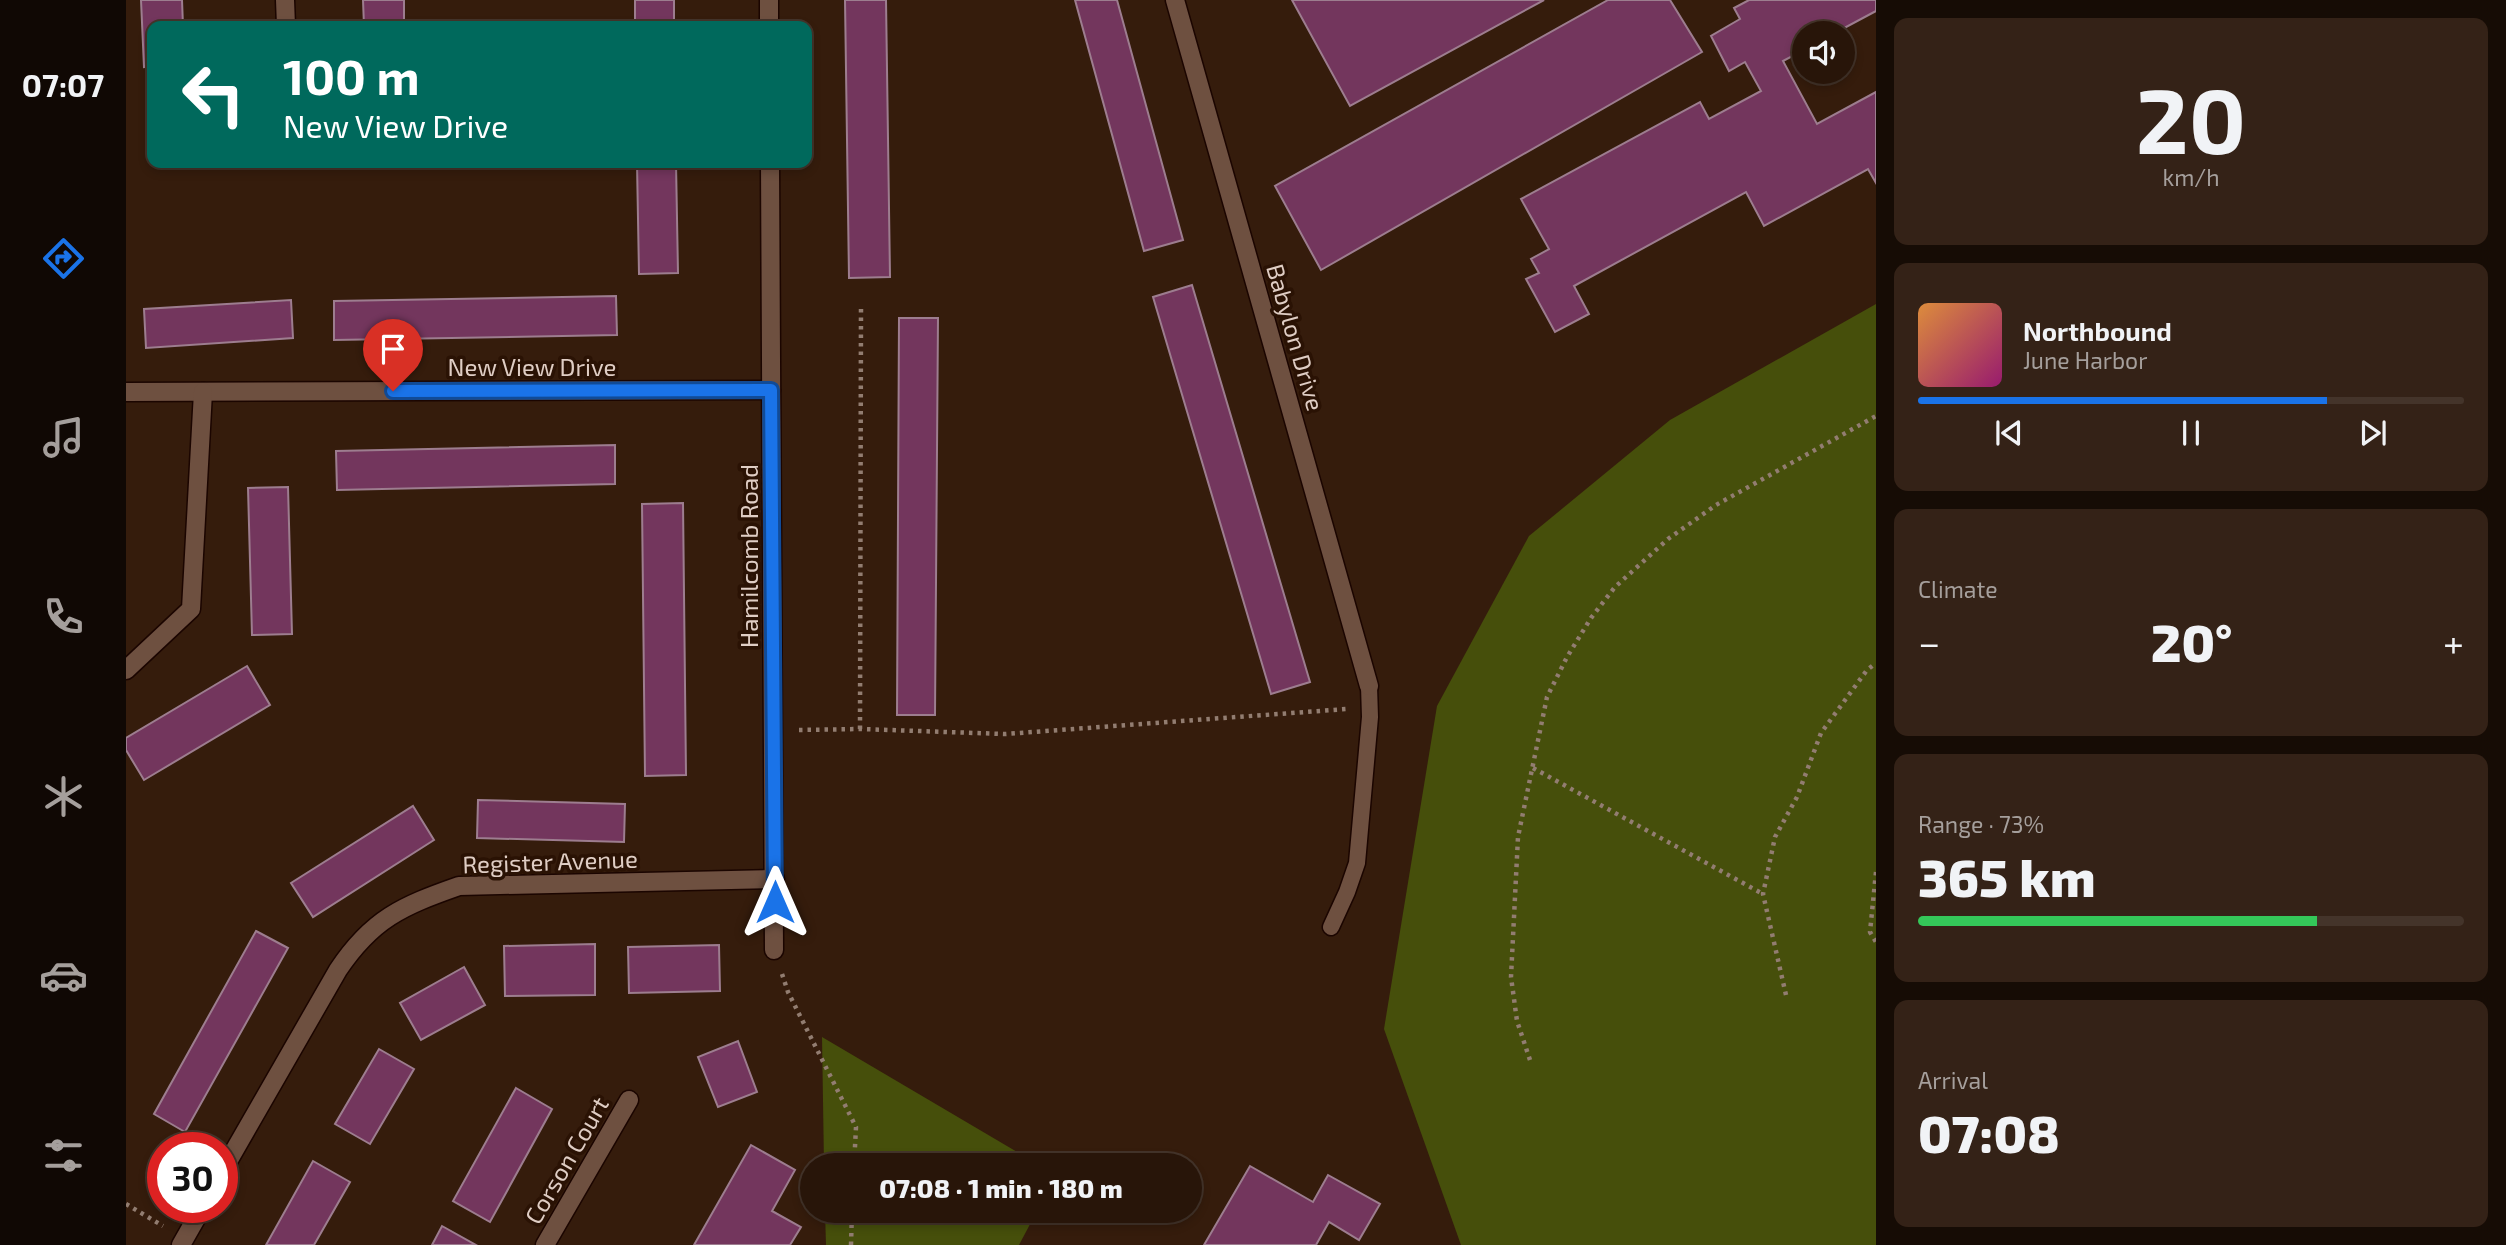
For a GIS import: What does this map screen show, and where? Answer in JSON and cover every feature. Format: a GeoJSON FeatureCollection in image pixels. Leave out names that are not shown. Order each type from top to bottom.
{"type":"FeatureCollection","features":[{"type":"Feature","properties":{"kind":"street"},"geometry":{"type":"LineString","coordinates":[[285,0],[286,21]]}},
{"type":"Feature","properties":{"kind":"street"},"geometry":{"type":"LineString","coordinates":[[769,0],[769,21]]}},
{"type":"Feature","properties":{"kind":"street","name":"Babylon Drive"},"geometry":{"type":"LineString","coordinates":[[1175,0],[1369,686]]}},
{"type":"Feature","properties":{"kind":"street","name":"Hamilcomb Road"},"geometry":{"type":"LineString","coordinates":[[770,168],[774,950]]}},
{"type":"Feature","properties":{"kind":"street","name":"New View Drive"},"geometry":{"type":"LineString","coordinates":[[126,392],[771,390]]}},
{"type":"Feature","properties":{"kind":"street"},"geometry":{"type":"LineString","coordinates":[[126,670],[191,609],[203,392]]}},
{"type":"Feature","properties":{"kind":"street","name":"Register Avenue"},"geometry":{"type":"LineString","coordinates":[[238,1144],[352,949],[379,922],[414,902],[459,886],[775,879]]}},
{"type":"Feature","properties":{"kind":"street","name":"Corson Court"},"geometry":{"type":"LineString","coordinates":[[545,1245],[629,1100]]}},
{"type":"Feature","properties":{"kind":"street"},"geometry":{"type":"LineString","coordinates":[[181,1245],[193,1223]]}},
{"type":"Feature","properties":{"kind":"lane"},"geometry":{"type":"LineString","coordinates":[[1331,928],[1348,892],[1357,863],[1370,717],[1369,686]]}},
{"type":"Feature","properties":{"kind":"path"},"geometry":{"type":"LineString","coordinates":[[860,729],[861,308]]}},
{"type":"Feature","properties":{"kind":"path"},"geometry":{"type":"LineString","coordinates":[[1530,1060],[1517,1021],[1511,977],[1518,837],[1547,697],[1567,657],[1591,618],[1615,587],[1668,539],[1716,505],[1876,416]]}},
{"type":"Feature","properties":{"kind":"path"},"geometry":{"type":"LineString","coordinates":[[1786,995],[1763,894],[1775,837],[1797,797],[1821,733],[1867,670],[1876,663]]}},
{"type":"Feature","properties":{"kind":"path"},"geometry":{"type":"LineString","coordinates":[[774,730],[860,729],[1005,733],[1346,709],[1369,686]]}},
{"type":"Feature","properties":{"kind":"path"},"geometry":{"type":"LineString","coordinates":[[1532,768],[1763,894]]}},
{"type":"Feature","properties":{"kind":"path"},"geometry":{"type":"LineString","coordinates":[[1876,872],[1870,932],[1876,942]]}},
{"type":"Feature","properties":{"kind":"path"},"geometry":{"type":"LineString","coordinates":[[774,950],[788,992],[856,1127],[855,1153]]}},
{"type":"Feature","properties":{"kind":"path"},"geometry":{"type":"LineString","coordinates":[[851,1245],[852,1223]]}},
{"type":"Feature","properties":{"kind":"green space"},"geometry":{"type":"Polygon","coordinates":[[[1876,304],[1876,1245],[1461,1245],[1384,1029],[1437,706],[1529,536],[1670,420],[1876,304]]]}},
{"type":"Feature","properties":{"kind":"green space"},"geometry":{"type":"Polygon","coordinates":[[[822,1037],[1019,1153],[824,1153],[822,1037]]]}},
{"type":"Feature","properties":{"kind":"green space"},"geometry":{"type":"Polygon","coordinates":[[[825,1223],[1031,1223],[1019,1245],[826,1245],[825,1223]]]}},
{"type":"Feature","properties":{"kind":"building"},"geometry":{"type":"Polygon","coordinates":[[[141,0],[182,0],[183,21],[147,21],[147,67],[144,67],[141,0]]]}},
{"type":"Feature","properties":{"kind":"building"},"geometry":{"type":"Polygon","coordinates":[[[363,0],[404,0],[404,21],[364,21],[363,0]]]}},
{"type":"Feature","properties":{"kind":"building"},"geometry":{"type":"Polygon","coordinates":[[[635,0],[674,0],[674,21],[635,21],[635,0]]]}},
{"type":"Feature","properties":{"kind":"building"},"geometry":{"type":"Polygon","coordinates":[[[845,0],[886,0],[890,277],[849,278],[845,0]]]}},
{"type":"Feature","properties":{"kind":"building"},"geometry":{"type":"Polygon","coordinates":[[[1075,0],[1117,0],[1183,240],[1144,251],[1075,0]]]}},
{"type":"Feature","properties":{"kind":"building"},"geometry":{"type":"Polygon","coordinates":[[[1292,0],[1544,0],[1350,106],[1292,0]]]}},
{"type":"Feature","properties":{"kind":"building"},"geometry":{"type":"Polygon","coordinates":[[[1608,0],[1670,0],[1702,52],[1321,270],[1275,186],[1608,0]]]}},
{"type":"Feature","properties":{"kind":"building"},"geometry":{"type":"Polygon","coordinates":[[[1749,0],[1876,0],[1876,11],[1855,22],[1792,21],[1792,56],[1783,61],[1792,78],[1792,84],[1795,84],[1817,124],[1876,92],[1876,183],[1868,169],[1764,226],[1746,192],[1574,286],[1589,314],[1555,332],[1526,279],[1539,273],[1531,259],[1549,249],[1521,199],[1700,102],[1709,119],[1761,91],[1745,62],[1729,71],[1711,36],[1740,19],[1734,8],[1749,0]]]}},
{"type":"Feature","properties":{"kind":"building"},"geometry":{"type":"Polygon","coordinates":[[[637,168],[676,168],[678,273],[639,274],[637,168]]]}},
{"type":"Feature","properties":{"kind":"building"},"geometry":{"type":"Polygon","coordinates":[[[1192,285],[1310,682],[1271,694],[1153,297],[1192,285]]]}},
{"type":"Feature","properties":{"kind":"building"},"geometry":{"type":"Polygon","coordinates":[[[616,296],[617,335],[334,340],[334,301],[616,296]]]}},
{"type":"Feature","properties":{"kind":"building"},"geometry":{"type":"Polygon","coordinates":[[[291,300],[293,338],[146,348],[144,309],[291,300]]]}},
{"type":"Feature","properties":{"kind":"building"},"geometry":{"type":"Polygon","coordinates":[[[899,318],[938,318],[935,715],[897,715],[899,318]]]}},
{"type":"Feature","properties":{"kind":"building"},"geometry":{"type":"Polygon","coordinates":[[[615,445],[615,484],[337,490],[336,451],[615,445]]]}},
{"type":"Feature","properties":{"kind":"building"},"geometry":{"type":"Polygon","coordinates":[[[288,487],[292,634],[252,635],[248,488],[288,487]]]}},
{"type":"Feature","properties":{"kind":"building"},"geometry":{"type":"Polygon","coordinates":[[[683,503],[686,775],[645,776],[642,504],[683,503]]]}},
{"type":"Feature","properties":{"kind":"building"},"geometry":{"type":"Polygon","coordinates":[[[247,666],[270,705],[144,780],[126,750],[126,738],[247,666]]]}},
{"type":"Feature","properties":{"kind":"building"},"geometry":{"type":"Polygon","coordinates":[[[478,800],[625,804],[624,842],[477,838],[478,800]]]}},
{"type":"Feature","properties":{"kind":"building"},"geometry":{"type":"Polygon","coordinates":[[[413,806],[434,840],[313,917],[291,883],[413,806]]]}},
{"type":"Feature","properties":{"kind":"building"},"geometry":{"type":"Polygon","coordinates":[[[256,931],[288,948],[185,1132],[154,1114],[256,931]]]}},
{"type":"Feature","properties":{"kind":"building"},"geometry":{"type":"Polygon","coordinates":[[[595,944],[595,995],[505,996],[504,946],[595,944]]]}},
{"type":"Feature","properties":{"kind":"building"},"geometry":{"type":"Polygon","coordinates":[[[719,945],[720,991],[629,993],[628,947],[719,945]]]}},
{"type":"Feature","properties":{"kind":"building"},"geometry":{"type":"Polygon","coordinates":[[[464,967],[485,1005],[421,1040],[400,1003],[464,967]]]}},
{"type":"Feature","properties":{"kind":"building"},"geometry":{"type":"Polygon","coordinates":[[[738,1041],[757,1092],[718,1107],[698,1057],[738,1041]]]}},
{"type":"Feature","properties":{"kind":"building"},"geometry":{"type":"Polygon","coordinates":[[[379,1049],[414,1069],[370,1144],[335,1124],[379,1049]]]}},
{"type":"Feature","properties":{"kind":"building"},"geometry":{"type":"Polygon","coordinates":[[[516,1088],[552,1109],[490,1222],[453,1201],[516,1088]]]}},
{"type":"Feature","properties":{"kind":"building"},"geometry":{"type":"Polygon","coordinates":[[[751,1145],[795,1170],[772,1211],[801,1227],[790,1245],[694,1245],[751,1145]]]}},
{"type":"Feature","properties":{"kind":"building"},"geometry":{"type":"Polygon","coordinates":[[[313,1161],[350,1182],[314,1245],[266,1245],[313,1161]]]}},
{"type":"Feature","properties":{"kind":"building"},"geometry":{"type":"Polygon","coordinates":[[[1250,1166],[1313,1202],[1328,1175],[1380,1204],[1359,1240],[1329,1222],[1316,1245],[1204,1245],[1250,1166]]]}},
{"type":"Feature","properties":{"kind":"building"},"geometry":{"type":"Polygon","coordinates":[[[442,1226],[476,1245],[432,1245],[442,1226]]]}},
{"type":"Feature","properties":{"kind":"route"},"geometry":{"type":"LineString","coordinates":[[393,391],[771,390],[775,902]]}}]}
